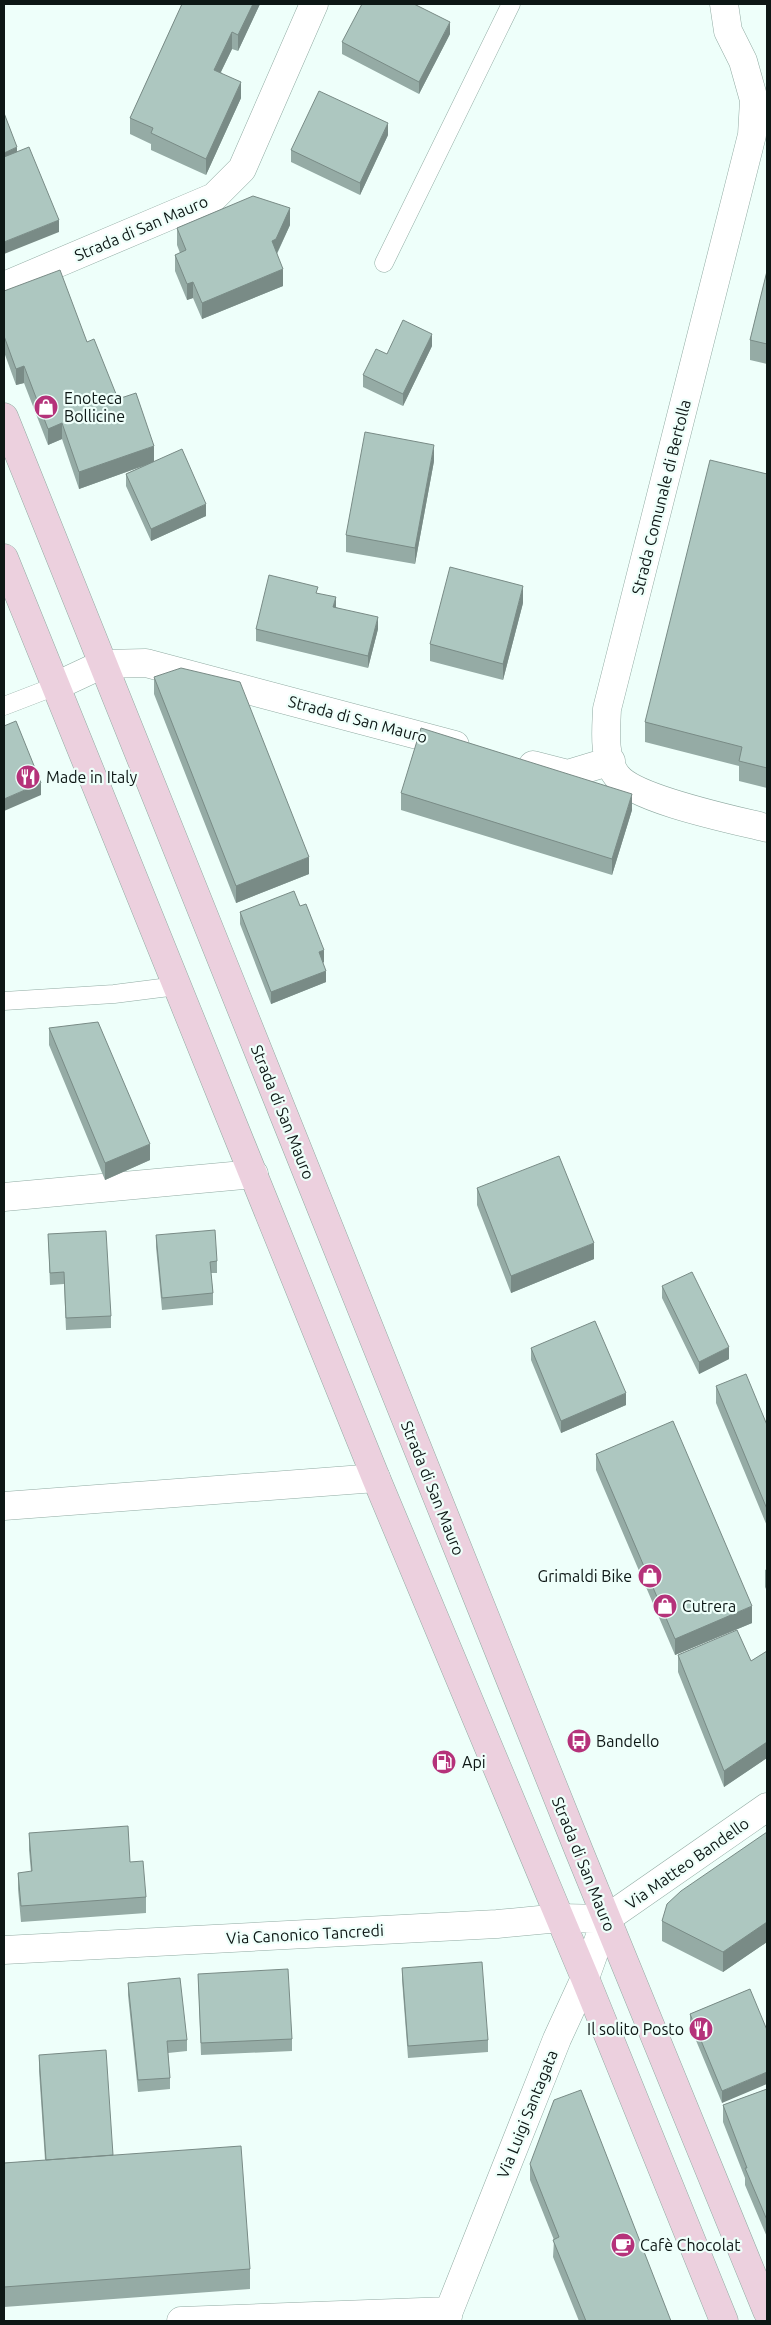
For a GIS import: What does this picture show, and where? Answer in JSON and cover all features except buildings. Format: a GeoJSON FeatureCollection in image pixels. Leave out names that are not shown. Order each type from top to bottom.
{"type":"FeatureCollection","features":[{"type":"Feature","properties":{"kind":"main road","name":"Strada di San Mauro"},"geometry":{"type":"LineString","coordinates":[[4,417],[606,1919],[767,2311]]}},
{"type":"Feature","properties":{"kind":"main road"},"geometry":{"type":"LineString","coordinates":[[4,558],[376,1478],[586,1978],[724,2321]]}},
{"type":"Feature","properties":{"kind":"street","name":"Strada di San Mauro"},"geometry":{"type":"LineString","coordinates":[[4,286],[214,197],[242,169],[314,4]]}},
{"type":"Feature","properties":{"kind":"street","name":"Strada Comunale di Bertolla"},"geometry":{"type":"LineString","coordinates":[[724,4],[728,31],[755,62],[752,135],[607,710],[606,745],[616,776],[633,790],[701,811],[767,828]]}},
{"type":"Feature","properties":{"kind":"street","name":"Strada di San Mauro"},"geometry":{"type":"LineString","coordinates":[[56,686],[103,664],[146,663],[482,752]]}},
{"type":"Feature","properties":{"kind":"street"},"geometry":{"type":"LineString","coordinates":[[510,759],[568,774],[611,761]]}},
{"type":"Feature","properties":{"kind":"street"},"geometry":{"type":"LineString","coordinates":[[4,1197],[254,1174]]}},
{"type":"Feature","properties":{"kind":"street"},"geometry":{"type":"LineString","coordinates":[[4,1506],[376,1478]]}},
{"type":"Feature","properties":{"kind":"street","name":"Via Matteo Bandello"},"geometry":{"type":"LineString","coordinates":[[606,1919],[767,1807]]}},
{"type":"Feature","properties":{"kind":"street","name":"Via Canonico Tancredi"},"geometry":{"type":"LineString","coordinates":[[4,1950],[506,1924],[560,1918],[606,1919]]}},
{"type":"Feature","properties":{"kind":"street","name":"Via Luigi Santagata"},"geometry":{"type":"LineString","coordinates":[[181,2321],[448,2316],[556,2039],[586,1978],[606,1919]]}},
{"type":"Feature","properties":{"kind":"lane"},"geometry":{"type":"LineString","coordinates":[[384,263],[511,4]]}},
{"type":"Feature","properties":{"kind":"lane"},"geometry":{"type":"LineString","coordinates":[[4,706],[56,686]]}},
{"type":"Feature","properties":{"kind":"lane"},"geometry":{"type":"LineString","coordinates":[[4,1001],[114,994],[177,986]]}},
{"type":"Feature","properties":{"kind":"place","name":"Enoteca Bollicine"},"geometry":{"type":"Point","coordinates":[46,407]}},
{"type":"Feature","properties":{"kind":"place","name":"Made in Italy"},"geometry":{"type":"Point","coordinates":[28,777]}},
{"type":"Feature","properties":{"kind":"place","name":"Grimaldi Bike"},"geometry":{"type":"Point","coordinates":[650,1576]}},
{"type":"Feature","properties":{"kind":"place","name":"Cutrera"},"geometry":{"type":"Point","coordinates":[665,1606]}},
{"type":"Feature","properties":{"kind":"place","name":"Bandello"},"geometry":{"type":"Point","coordinates":[579,1741]}},
{"type":"Feature","properties":{"kind":"place","name":"Api"},"geometry":{"type":"Point","coordinates":[444,1762]}},
{"type":"Feature","properties":{"kind":"place","name":"Il solito Posto"},"geometry":{"type":"Point","coordinates":[701,2029]}},
{"type":"Feature","properties":{"kind":"place","name":"Cafè Chocolat"},"geometry":{"type":"Point","coordinates":[623,2245]}}]}
